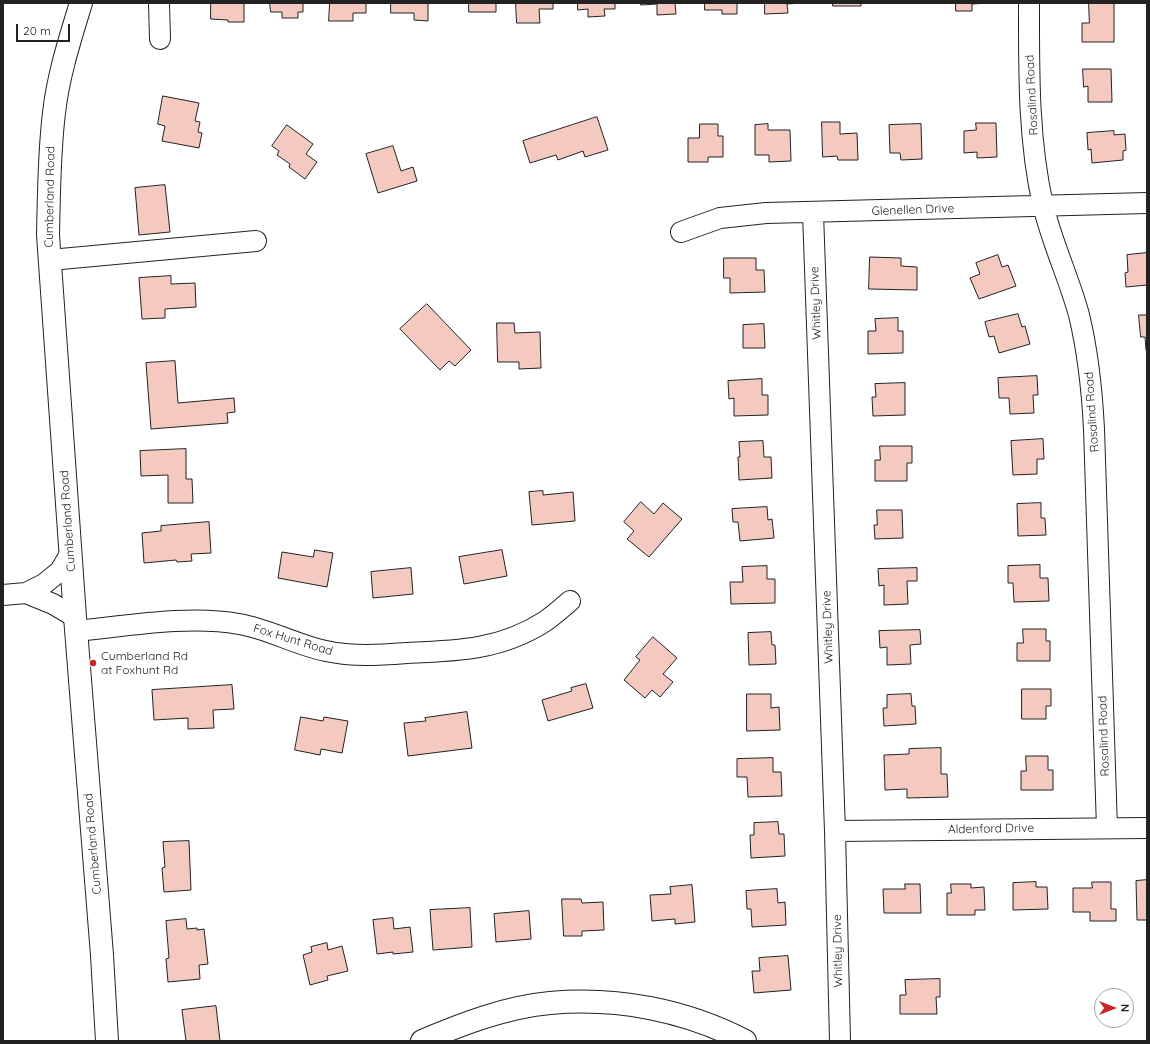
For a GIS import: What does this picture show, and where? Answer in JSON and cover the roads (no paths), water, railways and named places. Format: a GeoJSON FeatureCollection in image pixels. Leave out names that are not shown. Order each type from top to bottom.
{"type":"FeatureCollection","features":[{"type":"Feature","properties":{"kind":"main road","name":"Cumberland Road"},"geometry":{"type":"LineString","coordinates":[[81,3],[69,44],[54,112],[48,235],[75,624],[102,955],[107,1041]]}},
{"type":"Feature","properties":{"kind":"main road"},"geometry":{"type":"LineString","coordinates":[[422,1041],[491,1016],[524,1007],[550,1003],[584,1002],[618,1002],[649,1007],[712,1026],[744,1041]]}},
{"type":"Feature","properties":{"kind":"street"},"geometry":{"type":"LineString","coordinates":[[159,3],[160,39]]}},
{"type":"Feature","properties":{"kind":"street","name":"Rosalind Road"},"geometry":{"type":"LineString","coordinates":[[1029,3],[1029,81],[1036,163],[1044,206],[1078,315],[1088,355],[1092,393],[1107,828]]}},
{"type":"Feature","properties":{"kind":"street","name":"Glenellen Drive"},"geometry":{"type":"LineString","coordinates":[[681,232],[720,218],[766,213],[813,213],[1147,203]]}},
{"type":"Feature","properties":{"kind":"street","name":"Whitley Drive"},"geometry":{"type":"LineString","coordinates":[[813,213],[835,831],[840,1041]]}},
{"type":"Feature","properties":{"kind":"street"},"geometry":{"type":"LineString","coordinates":[[50,260],[256,241]]}},
{"type":"Feature","properties":{"kind":"street"},"geometry":{"type":"LineString","coordinates":[[3,595],[26,593],[44,584],[60,571],[70,554]]}},
{"type":"Feature","properties":{"kind":"street"},"geometry":{"type":"LineString","coordinates":[[26,593],[53,604],[75,624]]}},
{"type":"Feature","properties":{"kind":"street","name":"Fox Hunt Road"},"geometry":{"type":"LineString","coordinates":[[75,624],[215,621],[239,624],[260,629],[300,644],[339,654],[360,656],[453,651],[497,643],[544,622],[570,601]]}},
{"type":"Feature","properties":{"kind":"street","name":"Aldenford Drive"},"geometry":{"type":"LineString","coordinates":[[835,831],[1147,828]]}},
{"type":"Feature","properties":{"kind":"place","name":"Cumberland Rd at Foxhunt Rd"},"geometry":{"type":"Point","coordinates":[93,663]}}]}
